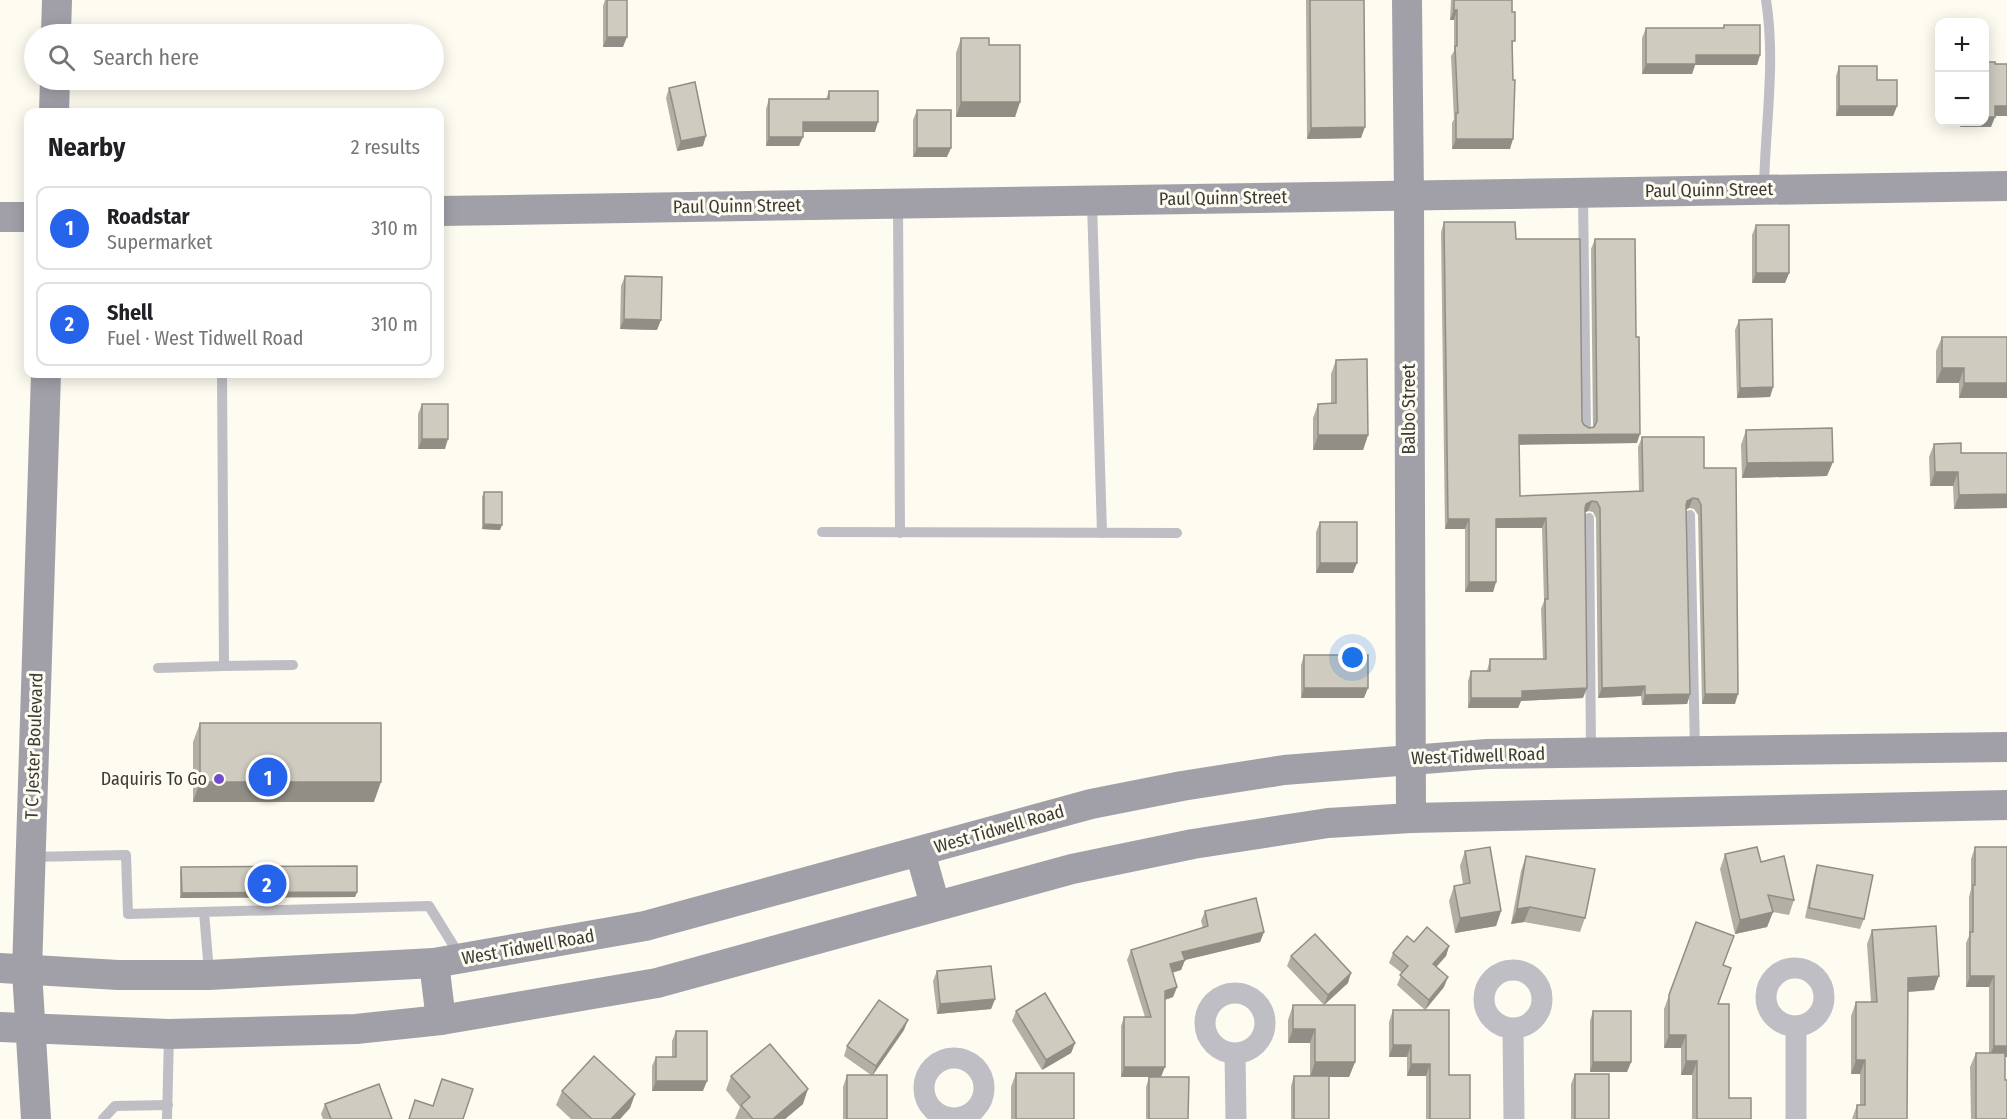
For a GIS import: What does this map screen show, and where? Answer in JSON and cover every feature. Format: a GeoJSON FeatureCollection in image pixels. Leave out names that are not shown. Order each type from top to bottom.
{"type":"FeatureCollection","features":[{"type":"Feature","properties":{"kind":"main road"},"geometry":{"type":"LineString","coordinates":[[56,24],[57,0]]}},
{"type":"Feature","properties":{"kind":"main road","name":"Balbo Street"},"geometry":{"type":"LineString","coordinates":[[1407,0],[1411,818]]}},
{"type":"Feature","properties":{"kind":"main road"},"geometry":{"type":"LineString","coordinates":[[54,108],[55,90]]}},
{"type":"Feature","properties":{"kind":"main road","name":"Paul Quinn Street"},"geometry":{"type":"LineString","coordinates":[[444,211],[2007,186]]}},
{"type":"Feature","properties":{"kind":"main road"},"geometry":{"type":"LineString","coordinates":[[0,217],[24,217]]}},
{"type":"Feature","properties":{"kind":"main road","name":"T C Jester Boulevard"},"geometry":{"type":"LineString","coordinates":[[36,1119],[30,1030],[14,969],[31,857],[46,378]]}},
{"type":"Feature","properties":{"kind":"main road","name":"West Tidwell Road"},"geometry":{"type":"LineString","coordinates":[[14,969],[118,975],[209,975],[448,961],[645,926],[1091,804],[1182,786],[1284,770],[1487,754],[2007,747]]}},
{"type":"Feature","properties":{"kind":"main road"},"geometry":{"type":"LineString","coordinates":[[0,1027],[169,1034],[356,1029],[441,1020],[657,983],[1072,869],[1193,844],[1328,823],[1411,818],[2007,805]]}},
{"type":"Feature","properties":{"kind":"main road"},"geometry":{"type":"LineString","coordinates":[[920,852],[935,905]]}},
{"type":"Feature","properties":{"kind":"main road"},"geometry":{"type":"LineString","coordinates":[[441,1020],[448,961]]}},
{"type":"Feature","properties":{"kind":"street"},"geometry":{"type":"LineString","coordinates":[[1796,1026],[1796,1119]]}},
{"type":"Feature","properties":{"kind":"street"},"geometry":{"type":"LineString","coordinates":[[1513,1029],[1514,1119]]}},
{"type":"Feature","properties":{"kind":"street"},"geometry":{"type":"LineString","coordinates":[[1235,1054],[1236,1119]]}},
{"type":"Feature","properties":{"kind":"lane"},"geometry":{"type":"LineString","coordinates":[[1764,190],[1772,61],[1767,0]]}},
{"type":"Feature","properties":{"kind":"lane"},"geometry":{"type":"LineString","coordinates":[[1583,192],[1586,431]]}},
{"type":"Feature","properties":{"kind":"lane"},"geometry":{"type":"LineString","coordinates":[[1092,200],[1102,533]]}},
{"type":"Feature","properties":{"kind":"lane"},"geometry":{"type":"LineString","coordinates":[[898,203],[900,532]]}},
{"type":"Feature","properties":{"kind":"lane"},"geometry":{"type":"LineString","coordinates":[[222,378],[224,666]]}},
{"type":"Feature","properties":{"kind":"lane"},"geometry":{"type":"LineString","coordinates":[[1690,515],[1695,751]]}},
{"type":"Feature","properties":{"kind":"lane"},"geometry":{"type":"LineString","coordinates":[[1589,518],[1591,753]]}},
{"type":"Feature","properties":{"kind":"lane"},"geometry":{"type":"LineString","coordinates":[[822,532],[1177,533]]}},
{"type":"Feature","properties":{"kind":"lane"},"geometry":{"type":"LineString","coordinates":[[158,668],[293,665]]}},
{"type":"Feature","properties":{"kind":"lane"},"geometry":{"type":"LineString","coordinates":[[31,857],[126,855],[128,914],[429,906],[448,961]]}},
{"type":"Feature","properties":{"kind":"lane"},"geometry":{"type":"LineString","coordinates":[[204,912],[209,975]]}},
{"type":"Feature","properties":{"kind":"lane"},"geometry":{"type":"LineString","coordinates":[[167,1119],[169,1034]]}},
{"type":"Feature","properties":{"kind":"lane"},"geometry":{"type":"LineString","coordinates":[[103,1119],[115,1106],[168,1105]]}},
{"type":"Feature","properties":{"kind":"building"},"geometry":{"type":"Polygon","coordinates":[[[607,0],[627,0],[627,37],[607,37],[607,0]]]}},
{"type":"Feature","properties":{"kind":"building"},"geometry":{"type":"Polygon","coordinates":[[[1310,0],[1364,0],[1365,127],[1311,128],[1310,0]]]}},
{"type":"Feature","properties":{"kind":"building"},"geometry":{"type":"Polygon","coordinates":[[[1454,0],[1512,0],[1512,12],[1515,12],[1515,41],[1512,41],[1513,80],[1515,80],[1513,139],[1456,139],[1457,10],[1454,10],[1454,0]]]}},
{"type":"Feature","properties":{"kind":"building"},"geometry":{"type":"Polygon","coordinates":[[[1724,25],[1760,25],[1760,55],[1696,55],[1696,64],[1646,64],[1646,28],[1724,28],[1724,25]]]}},
{"type":"Feature","properties":{"kind":"building"},"geometry":{"type":"Polygon","coordinates":[[[961,38],[989,38],[989,45],[1020,45],[1020,102],[961,102],[961,38]]]}},
{"type":"Feature","properties":{"kind":"building"},"geometry":{"type":"Polygon","coordinates":[[[1989,62],[2007,64],[2007,106],[1995,106],[1995,117],[1989,117],[1989,62]]]}},
{"type":"Feature","properties":{"kind":"building"},"geometry":{"type":"Polygon","coordinates":[[[1839,66],[1877,66],[1877,80],[1897,80],[1897,106],[1839,106],[1839,66]]]}},
{"type":"Feature","properties":{"kind":"building"},"geometry":{"type":"Polygon","coordinates":[[[695,82],[706,136],[681,141],[669,88],[695,82]]]}},
{"type":"Feature","properties":{"kind":"building"},"geometry":{"type":"Polygon","coordinates":[[[829,91],[878,91],[878,122],[803,122],[803,137],[769,137],[769,99],[829,99],[829,91]]]}},
{"type":"Feature","properties":{"kind":"building"},"geometry":{"type":"Polygon","coordinates":[[[917,110],[951,110],[951,148],[917,148],[917,110]]]}},
{"type":"Feature","properties":{"kind":"building"},"geometry":{"type":"Polygon","coordinates":[[[1444,222],[1515,222],[1516,239],[1580,239],[1582,421],[1589,428],[1594,427],[1597,421],[1595,239],[1635,239],[1640,434],[1519,435],[1520,496],[1643,491],[1642,437],[1704,437],[1704,468],[1736,468],[1738,694],[1705,694],[1701,505],[1698,499],[1693,498],[1687,501],[1686,505],[1690,694],[1645,695],[1645,686],[1602,688],[1600,508],[1597,502],[1592,501],[1586,504],[1585,508],[1587,688],[1522,691],[1522,698],[1471,698],[1471,671],[1490,671],[1490,659],[1546,659],[1545,599],[1548,599],[1546,518],[1496,519],[1496,582],[1469,582],[1469,519],[1448,519],[1444,222]]]}},
{"type":"Feature","properties":{"kind":"building"},"geometry":{"type":"Polygon","coordinates":[[[1756,225],[1789,225],[1789,273],[1756,273],[1756,225]]]}},
{"type":"Feature","properties":{"kind":"building"},"geometry":{"type":"Polygon","coordinates":[[[625,276],[662,277],[661,320],[624,319],[625,276]]]}},
{"type":"Feature","properties":{"kind":"building"},"geometry":{"type":"Polygon","coordinates":[[[1772,319],[1773,387],[1740,388],[1739,320],[1772,319]]]}},
{"type":"Feature","properties":{"kind":"building"},"geometry":{"type":"Polygon","coordinates":[[[1942,337],[2007,337],[2007,383],[1964,383],[1964,368],[1942,368],[1942,337]]]}},
{"type":"Feature","properties":{"kind":"building"},"geometry":{"type":"Polygon","coordinates":[[[1367,359],[1368,435],[1318,435],[1318,404],[1336,403],[1336,360],[1367,359]]]}},
{"type":"Feature","properties":{"kind":"building"},"geometry":{"type":"Polygon","coordinates":[[[422,404],[448,404],[448,439],[422,439],[422,404]]]}},
{"type":"Feature","properties":{"kind":"building"},"geometry":{"type":"Polygon","coordinates":[[[1832,428],[1833,462],[1747,463],[1746,430],[1832,428]]]}},
{"type":"Feature","properties":{"kind":"building"},"geometry":{"type":"Polygon","coordinates":[[[1961,443],[1961,453],[2007,453],[2007,494],[1959,495],[1958,472],[1935,472],[1934,444],[1961,443]]]}},
{"type":"Feature","properties":{"kind":"building"},"geometry":{"type":"Polygon","coordinates":[[[484,492],[502,492],[502,525],[484,524],[484,492]]]}},
{"type":"Feature","properties":{"kind":"building"},"geometry":{"type":"Polygon","coordinates":[[[1320,522],[1357,522],[1357,563],[1320,563],[1320,522]]]}},
{"type":"Feature","properties":{"kind":"building"},"geometry":{"type":"Polygon","coordinates":[[[1304,655],[1368,655],[1368,688],[1304,688],[1304,655]]]}},
{"type":"Feature","properties":{"kind":"building"},"geometry":{"type":"Polygon","coordinates":[[[200,723],[381,723],[381,782],[200,782],[200,723]]]}},
{"type":"Feature","properties":{"kind":"building"},"geometry":{"type":"Polygon","coordinates":[[[1490,847],[1501,911],[1460,918],[1454,886],[1470,883],[1465,851],[1490,847]]]}},
{"type":"Feature","properties":{"kind":"building"},"geometry":{"type":"Polygon","coordinates":[[[1757,847],[1761,862],[1784,856],[1794,900],[1768,895],[1773,912],[1740,920],[1725,854],[1757,847]]]}},
{"type":"Feature","properties":{"kind":"building"},"geometry":{"type":"Polygon","coordinates":[[[1975,847],[2007,847],[2007,1046],[1994,1046],[1994,976],[1970,976],[1975,847]]]}},
{"type":"Feature","properties":{"kind":"building"},"geometry":{"type":"Polygon","coordinates":[[[1526,856],[1595,869],[1585,918],[1530,907],[1517,909],[1526,856]]]}},
{"type":"Feature","properties":{"kind":"building"},"geometry":{"type":"Polygon","coordinates":[[[1817,865],[1873,875],[1864,919],[1809,908],[1817,865]]]}},
{"type":"Feature","properties":{"kind":"building"},"geometry":{"type":"Polygon","coordinates":[[[357,866],[357,892],[182,893],[181,867],[357,866]]]}},
{"type":"Feature","properties":{"kind":"building"},"geometry":{"type":"Polygon","coordinates":[[[1256,898],[1264,932],[1182,952],[1185,960],[1170,964],[1177,987],[1165,991],[1165,1067],[1124,1067],[1124,1017],[1151,1017],[1131,950],[1208,926],[1205,911],[1256,898]]]}},
{"type":"Feature","properties":{"kind":"building"},"geometry":{"type":"Polygon","coordinates":[[[1696,922],[1734,936],[1723,965],[1731,968],[1718,1004],[1729,1004],[1729,1098],[1751,1098],[1751,1119],[1697,1119],[1697,1061],[1686,1061],[1686,1035],[1669,1035],[1669,995],[1696,922]]]}},
{"type":"Feature","properties":{"kind":"building"},"geometry":{"type":"Polygon","coordinates":[[[1936,926],[1939,976],[1908,978],[1907,1119],[1857,1119],[1857,1105],[1865,1105],[1865,1060],[1856,1060],[1856,1002],[1877,1002],[1872,930],[1936,926]]]}},
{"type":"Feature","properties":{"kind":"building"},"geometry":{"type":"Polygon","coordinates":[[[1427,927],[1449,946],[1433,964],[1448,977],[1429,1000],[1400,975],[1408,966],[1393,953],[1407,936],[1414,942],[1427,927]]]}},
{"type":"Feature","properties":{"kind":"building"},"geometry":{"type":"Polygon","coordinates":[[[1315,934],[1351,973],[1328,995],[1291,956],[1315,934]]]}},
{"type":"Feature","properties":{"kind":"building"},"geometry":{"type":"Polygon","coordinates":[[[991,966],[995,999],[940,1004],[937,971],[991,966]]]}},
{"type":"Feature","properties":{"kind":"building"},"geometry":{"type":"Polygon","coordinates":[[[1045,993],[1075,1043],[1046,1060],[1016,1011],[1045,993]]]}},
{"type":"Feature","properties":{"kind":"building"},"geometry":{"type":"Polygon","coordinates":[[[879,1000],[908,1020],[876,1066],[847,1046],[879,1000]]]}},
{"type":"Feature","properties":{"kind":"building"},"geometry":{"type":"Polygon","coordinates":[[[1293,1005],[1355,1005],[1355,1062],[1315,1062],[1315,1029],[1293,1029],[1293,1005]]]}},
{"type":"Feature","properties":{"kind":"building"},"geometry":{"type":"Polygon","coordinates":[[[1393,1010],[1449,1010],[1449,1075],[1470,1075],[1470,1119],[1430,1119],[1430,1064],[1411,1064],[1411,1045],[1393,1045],[1393,1010]]]}},
{"type":"Feature","properties":{"kind":"building"},"geometry":{"type":"Polygon","coordinates":[[[1593,1011],[1631,1011],[1631,1062],[1593,1062],[1593,1011]]]}},
{"type":"Feature","properties":{"kind":"building"},"geometry":{"type":"Polygon","coordinates":[[[676,1031],[707,1031],[707,1081],[656,1081],[656,1057],[676,1057],[676,1031]]]}},
{"type":"Feature","properties":{"kind":"building"},"geometry":{"type":"Polygon","coordinates":[[[770,1044],[808,1089],[773,1119],[753,1119],[741,1105],[750,1097],[731,1076],[770,1044]]]}},
{"type":"Feature","properties":{"kind":"building"},"geometry":{"type":"Polygon","coordinates":[[[1976,1053],[2005,1053],[2007,1119],[1976,1119],[1976,1053]]]}},
{"type":"Feature","properties":{"kind":"building"},"geometry":{"type":"Polygon","coordinates":[[[594,1056],[635,1094],[611,1119],[592,1119],[562,1091],[594,1056]]]}},
{"type":"Feature","properties":{"kind":"building"},"geometry":{"type":"Polygon","coordinates":[[[1016,1073],[1074,1073],[1074,1119],[1016,1119],[1016,1073]]]}},
{"type":"Feature","properties":{"kind":"building"},"geometry":{"type":"Polygon","coordinates":[[[1575,1074],[1609,1074],[1609,1119],[1575,1119],[1575,1074]]]}},
{"type":"Feature","properties":{"kind":"building"},"geometry":{"type":"Polygon","coordinates":[[[847,1075],[887,1075],[887,1119],[847,1119],[847,1075]]]}},
{"type":"Feature","properties":{"kind":"building"},"geometry":{"type":"Polygon","coordinates":[[[1294,1076],[1329,1076],[1329,1119],[1294,1119],[1294,1076]]]}},
{"type":"Feature","properties":{"kind":"building"},"geometry":{"type":"Polygon","coordinates":[[[1149,1077],[1189,1077],[1188,1119],[1149,1119],[1149,1077]]]}},
{"type":"Feature","properties":{"kind":"building"},"geometry":{"type":"Polygon","coordinates":[[[442,1079],[473,1089],[463,1119],[409,1119],[415,1100],[433,1106],[442,1079]]]}},
{"type":"Feature","properties":{"kind":"building"},"geometry":{"type":"Polygon","coordinates":[[[379,1084],[392,1119],[331,1119],[325,1104],[379,1084]]]}},
{"type":"Feature","properties":{"kind":"place","name":"Roadstar"},"geometry":{"type":"Point","coordinates":[268,777]}},
{"type":"Feature","properties":{"kind":"place","name":"Daquiris To Go"},"geometry":{"type":"Point","coordinates":[219,779]}},
{"type":"Feature","properties":{"kind":"place","name":"Shell"},"geometry":{"type":"Point","coordinates":[267,884]}}]}
